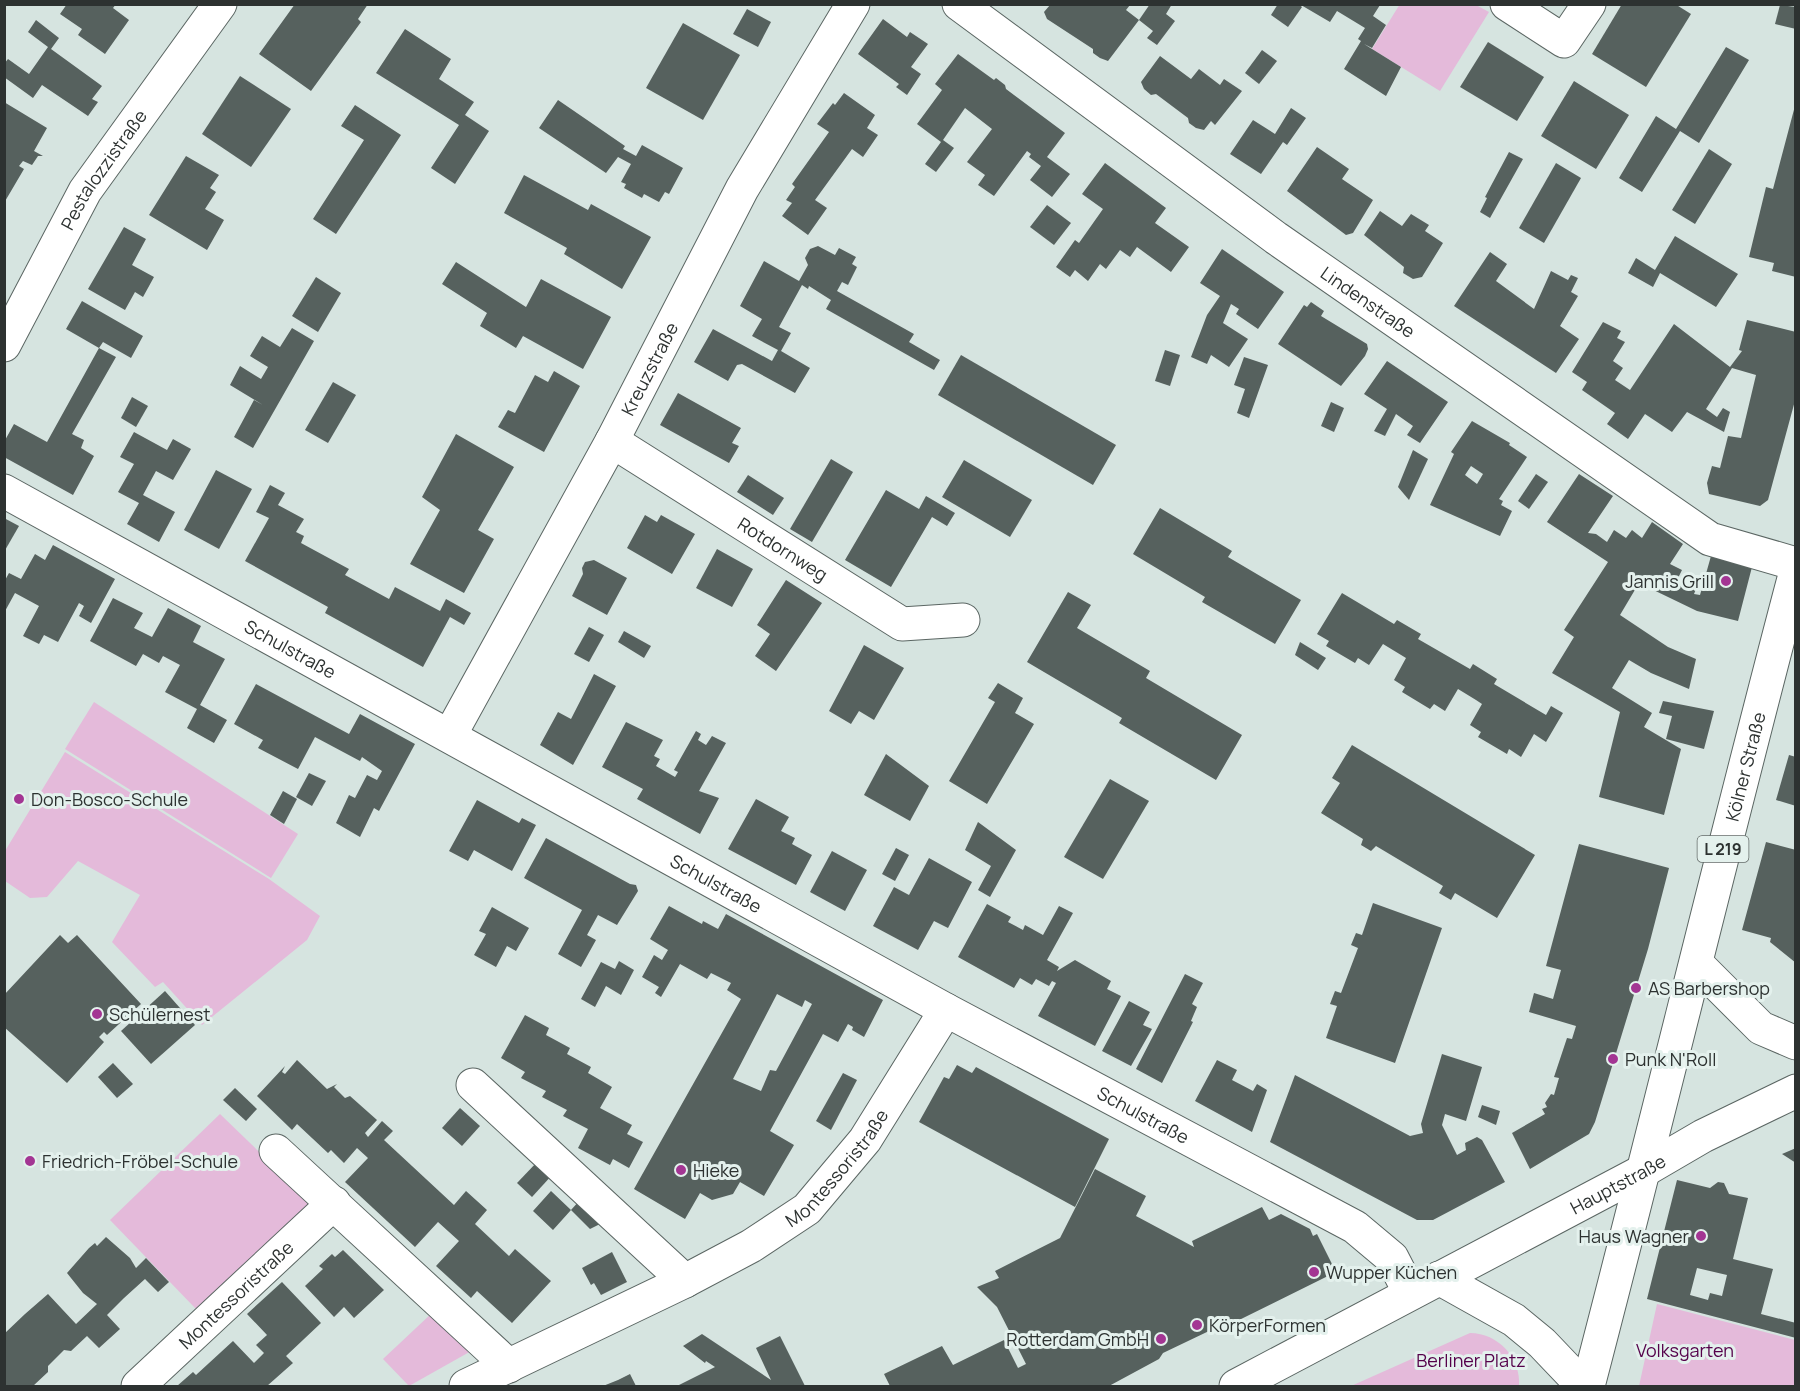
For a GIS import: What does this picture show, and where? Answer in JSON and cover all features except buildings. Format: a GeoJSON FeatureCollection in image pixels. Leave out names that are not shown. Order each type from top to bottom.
{"type":"FeatureCollection","features":[{"type":"Feature","properties":{"kind":"street","name":"Pestalozzistraße"},"geometry":{"type":"LineString","coordinates":[[4,345],[85,190],[220,4]]}},
{"type":"Feature","properties":{"kind":"street","name":"Kreuzstraße"},"geometry":{"type":"LineString","coordinates":[[450,735],[612,441],[742,189],[853,4]]}},
{"type":"Feature","properties":{"kind":"street","name":"Lindenstraße"},"geometry":{"type":"LineString","coordinates":[[959,4],[1276,238],[1710,539],[1796,564]]}},
{"type":"Feature","properties":{"kind":"street"},"geometry":{"type":"LineString","coordinates":[[1507,4],[1564,41],[1589,4]]}},
{"type":"Feature","properties":{"kind":"street","name":"Rotdornweg"},"geometry":{"type":"LineString","coordinates":[[612,441],[902,624],[963,621]]}},
{"type":"Feature","properties":{"kind":"street","name":"Schulstraße"},"geometry":{"type":"LineString","coordinates":[[4,491],[946,1010],[1355,1227],[1392,1258],[1410,1293]]}},
{"type":"Feature","properties":{"kind":"street","name":"Kölner Straße"},"geometry":{"type":"LineString","coordinates":[[1643,1171],[1697,964],[1720,858],[1796,571]]}},
{"type":"Feature","properties":{"kind":"street"},"geometry":{"type":"LineString","coordinates":[[1697,964],[1761,1028],[1796,1043]]}},
{"type":"Feature","properties":{"kind":"street","name":"Montessoristraße"},"geometry":{"type":"LineString","coordinates":[[466,1386],[685,1281],[751,1246],[807,1209],[866,1140],[946,1010]]}},
{"type":"Feature","properties":{"kind":"street"},"geometry":{"type":"LineString","coordinates":[[473,1085],[685,1281]]}},
{"type":"Feature","properties":{"kind":"street","name":"Hauptstraße"},"geometry":{"type":"LineString","coordinates":[[1236,1386],[1643,1171],[1703,1136],[1796,1091]]}},
{"type":"Feature","properties":{"kind":"street"},"geometry":{"type":"LineString","coordinates":[[276,1151],[509,1366]]}},
{"type":"Feature","properties":{"kind":"street","name":"L 219"},"geometry":{"type":"LineString","coordinates":[[1588,1386],[1643,1171]]}},
{"type":"Feature","properties":{"kind":"street","name":"Montessoristraße"},"geometry":{"type":"LineString","coordinates":[[138,1386],[334,1203]]}},
{"type":"Feature","properties":{"kind":"street"},"geometry":{"type":"LineString","coordinates":[[1439,1278],[1514,1320],[1542,1342],[1583,1386]]}},
{"type":"Feature","properties":{"kind":"green space"},"geometry":{"type":"Polygon","coordinates":[[[1400,4],[1476,5],[1489,12],[1440,91],[1372,49],[1400,4]]]}},
{"type":"Feature","properties":{"kind":"green space"},"geometry":{"type":"Polygon","coordinates":[[[94,702],[298,834],[271,878],[65,749],[94,702]]]}},
{"type":"Feature","properties":{"kind":"green space"},"geometry":{"type":"Polygon","coordinates":[[[65,752],[269,879],[320,916],[307,940],[202,1025],[163,982],[155,987],[112,942],[140,895],[78,861],[47,897],[30,898],[5,881],[5,851],[65,752]]]}},
{"type":"Feature","properties":{"kind":"green space"},"geometry":{"type":"Polygon","coordinates":[[[220,1114],[313,1204],[197,1310],[110,1220],[220,1114]]]}},
{"type":"Feature","properties":{"kind":"green space","name":"Volksgarten"},"geometry":{"type":"Polygon","coordinates":[[[1657,1304],[1795,1340],[1795,1386],[1639,1386],[1657,1304]]]}},
{"type":"Feature","properties":{"kind":"green space"},"geometry":{"type":"Polygon","coordinates":[[[432,1313],[473,1350],[409,1386],[383,1359],[432,1313]]]}},
{"type":"Feature","properties":{"kind":"green space","name":"Berliner Platz"},"geometry":{"type":"Polygon","coordinates":[[[1470,1333],[1490,1337],[1506,1349],[1516,1366],[1519,1386],[1351,1386],[1470,1333]]]}},
{"type":"Feature","properties":{"kind":"place","name":"Jannis Grill"},"geometry":{"type":"Point","coordinates":[1726,581]}},
{"type":"Feature","properties":{"kind":"place","name":"Don-Bosco-Schule"},"geometry":{"type":"Point","coordinates":[19,799]}},
{"type":"Feature","properties":{"kind":"place","name":"AS Barbershop"},"geometry":{"type":"Point","coordinates":[1636,988]}},
{"type":"Feature","properties":{"kind":"place","name":"Schülernest"},"geometry":{"type":"Point","coordinates":[97,1014]}},
{"type":"Feature","properties":{"kind":"place","name":"Punk N'Roll"},"geometry":{"type":"Point","coordinates":[1613,1059]}},
{"type":"Feature","properties":{"kind":"place","name":"Friedrich-Fröbel-Schule"},"geometry":{"type":"Point","coordinates":[30,1161]}},
{"type":"Feature","properties":{"kind":"place","name":"Hieke"},"geometry":{"type":"Point","coordinates":[681,1170]}},
{"type":"Feature","properties":{"kind":"place","name":"Haus Wagner"},"geometry":{"type":"Point","coordinates":[1701,1236]}},
{"type":"Feature","properties":{"kind":"place","name":"Wupper Küchen"},"geometry":{"type":"Point","coordinates":[1314,1272]}},
{"type":"Feature","properties":{"kind":"place","name":"KörperFormen"},"geometry":{"type":"Point","coordinates":[1197,1325]}},
{"type":"Feature","properties":{"kind":"place","name":"Rotterdam GmbH"},"geometry":{"type":"Point","coordinates":[1161,1339]}}]}
